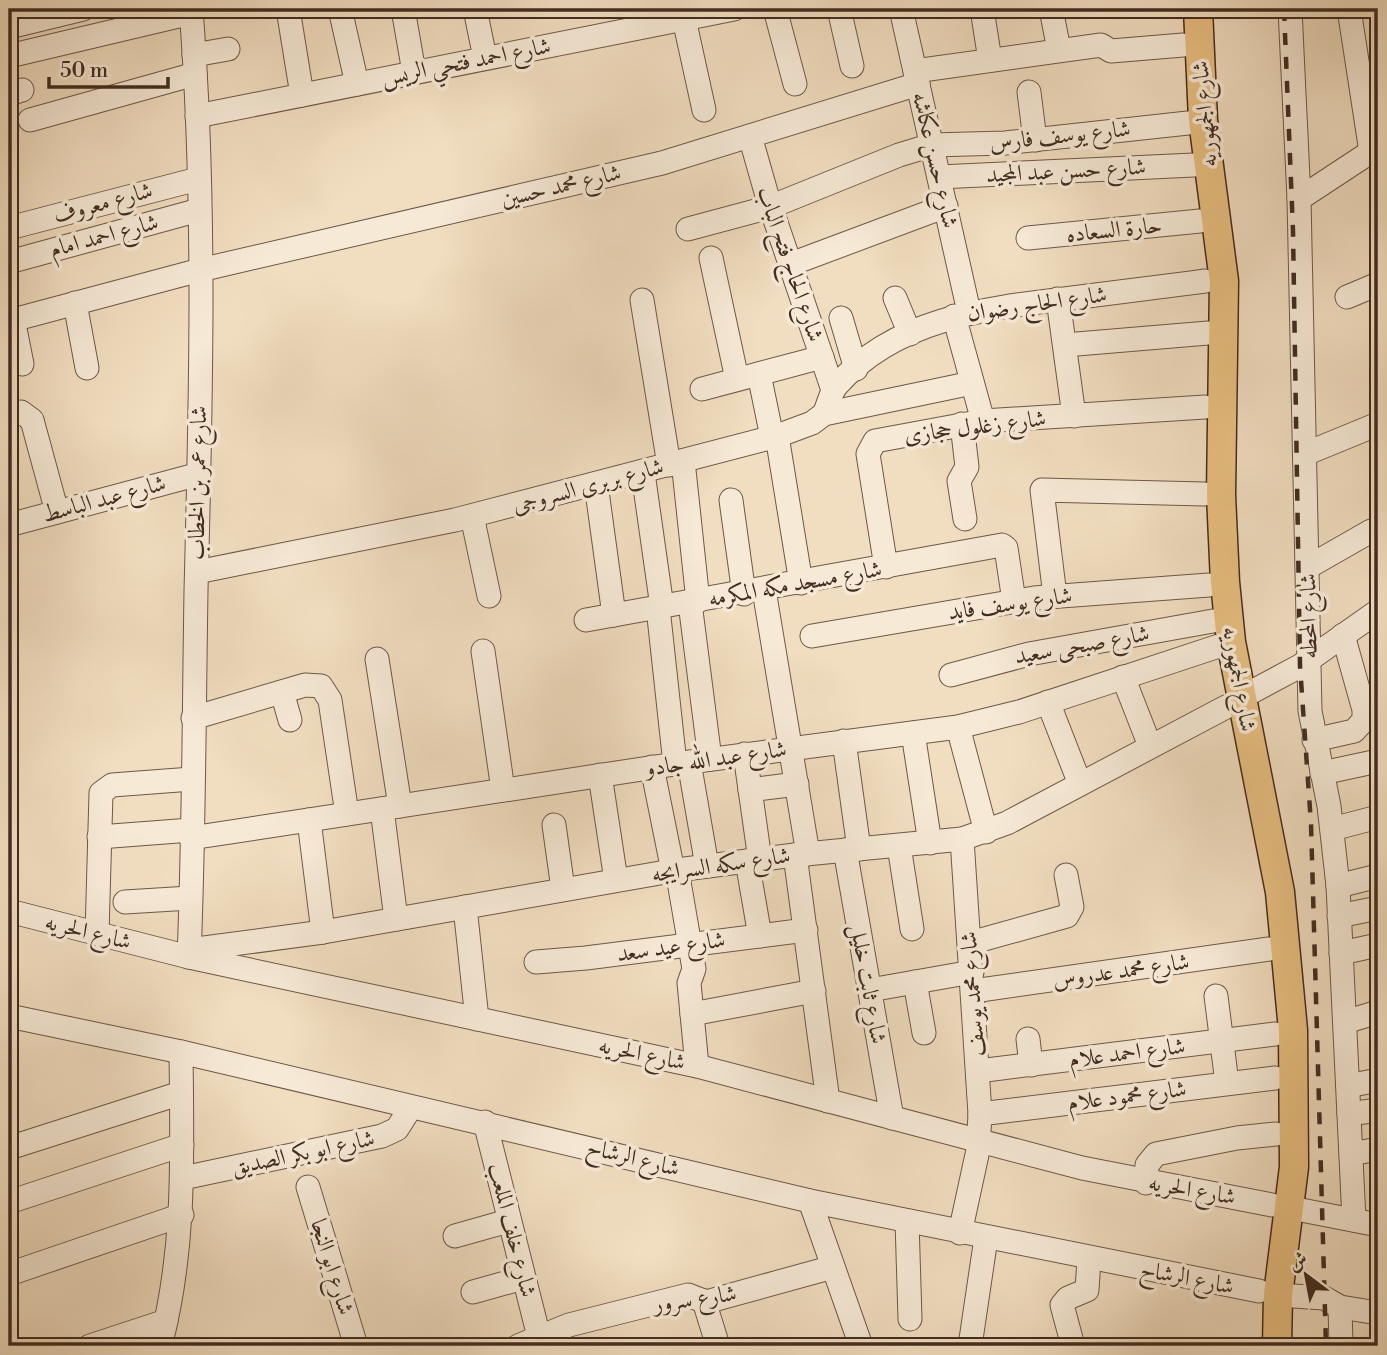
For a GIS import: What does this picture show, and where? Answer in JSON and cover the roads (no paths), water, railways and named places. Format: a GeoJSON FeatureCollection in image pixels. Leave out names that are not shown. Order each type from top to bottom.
{"type":"FeatureCollection","features":[{"type":"Feature","properties":{"kind":"main road","name":"شارع الجمهوريه"},"geometry":{"type":"LineString","coordinates":[[1184,9],[1183,46],[1188,122],[1200,222],[1208,333],[1204,494],[1209,585],[1280,892],[1286,947],[1294,1100],[1282,1206],[1259,1346]]}},
{"type":"Feature","properties":{"kind":"main road","name":"شارع الجمهوريه"},"geometry":{"type":"LineString","coordinates":[[1198,9],[1203,120],[1224,281],[1220,636]]}},
{"type":"Feature","properties":{"kind":"main road","name":"شارع الجمهوريه"},"geometry":{"type":"LineString","coordinates":[[1234,702],[1269,949],[1275,1034],[1276,1134],[1282,1206]]}},
{"type":"Feature","properties":{"kind":"main road","name":"شارع الجمهوريه"},"geometry":{"type":"LineString","coordinates":[[1269,1293],[1278,1346]]}},
{"type":"Feature","properties":{"kind":"street"},"geometry":{"type":"LineString","coordinates":[[9,27],[83,9]]}},
{"type":"Feature","properties":{"kind":"street"},"geometry":{"type":"LineString","coordinates":[[288,9],[302,95]]}},
{"type":"Feature","properties":{"kind":"street"},"geometry":{"type":"LineString","coordinates":[[340,9],[357,84]]}},
{"type":"Feature","properties":{"kind":"street"},"geometry":{"type":"LineString","coordinates":[[403,9],[414,72]]}},
{"type":"Feature","properties":{"kind":"street"},"geometry":{"type":"LineString","coordinates":[[475,9],[485,58]]}},
{"type":"Feature","properties":{"kind":"street","name":"شارع احمد فتحي الريس"},"geometry":{"type":"LineString","coordinates":[[197,116],[485,58],[653,17],[684,19],[734,9]]}},
{"type":"Feature","properties":{"kind":"street"},"geometry":{"type":"LineString","coordinates":[[775,9],[795,84]]}},
{"type":"Feature","properties":{"kind":"street"},"geometry":{"type":"LineString","coordinates":[[839,9],[852,66]]}},
{"type":"Feature","properties":{"kind":"street","name":"شارع حسن عكاشه"},"geometry":{"type":"LineString","coordinates":[[901,9],[946,206],[972,383],[972,423],[967,467],[959,481],[965,519]]}},
{"type":"Feature","properties":{"kind":"street"},"geometry":{"type":"LineString","coordinates":[[982,9],[990,60]]}},
{"type":"Feature","properties":{"kind":"street"},"geometry":{"type":"LineString","coordinates":[[1051,9],[1059,50]]}},
{"type":"Feature","properties":{"kind":"street","name":"شارع المحطه"},"geometry":{"type":"LineString","coordinates":[[1290,9],[1299,199],[1314,740],[1332,829],[1338,886],[1354,1220]]}},
{"type":"Feature","properties":{"kind":"street"},"geometry":{"type":"LineString","coordinates":[[1299,199],[1375,149],[1349,9]]}},
{"type":"Feature","properties":{"kind":"street"},"geometry":{"type":"LineString","coordinates":[[9,56],[191,11]]}},
{"type":"Feature","properties":{"kind":"street","name":"شارع عمر بن الخطاب"},"geometry":{"type":"LineString","coordinates":[[189,953],[199,474],[200,270],[197,116],[191,11]]}},
{"type":"Feature","properties":{"kind":"street"},"geometry":{"type":"LineString","coordinates":[[684,19],[704,110]]}},
{"type":"Feature","properties":{"kind":"street","name":"شارع محمد حسين"},"geometry":{"type":"LineString","coordinates":[[11,320],[200,270],[629,171],[750,136],[916,77],[990,60],[1059,50],[1101,46],[1111,51],[1183,46]]}},
{"type":"Feature","properties":{"kind":"street"},"geometry":{"type":"LineString","coordinates":[[30,120],[195,65],[228,49]]}},
{"type":"Feature","properties":{"kind":"street"},"geometry":{"type":"LineString","coordinates":[[1029,92],[1035,140]]}},
{"type":"Feature","properties":{"kind":"street","name":"شارع يوسف فارس"},"geometry":{"type":"LineString","coordinates":[[688,229],[770,207],[899,155],[932,145],[1035,140],[1188,122]]}},
{"type":"Feature","properties":{"kind":"street","name":"شارع الحاج فتح الباب"},"geometry":{"type":"LineString","coordinates":[[750,136],[770,207],[833,390]]}},
{"type":"Feature","properties":{"kind":"street","name":"شارع حسن عبد المجيد"},"geometry":{"type":"LineString","coordinates":[[939,177],[1194,165]]}},
{"type":"Feature","properties":{"kind":"street","name":"شارع معروف"},"geometry":{"type":"LineString","coordinates":[[9,228],[198,179]]}},
{"type":"Feature","properties":{"kind":"street"},"geometry":{"type":"LineString","coordinates":[[791,264],[946,206]]}},
{"type":"Feature","properties":{"kind":"street","name":"شارع احمد امام"},"geometry":{"type":"LineString","coordinates":[[9,262],[199,210]]}},
{"type":"Feature","properties":{"kind":"street","name":"حارة السعاده"},"geometry":{"type":"LineString","coordinates":[[1028,238],[1200,222]]}},
{"type":"Feature","properties":{"kind":"street"},"geometry":{"type":"LineString","coordinates":[[711,258],[748,376],[775,436],[801,583]]}},
{"type":"Feature","properties":{"kind":"street","name":"شارع الحاج رضوان"},"geometry":{"type":"LineString","coordinates":[[824,414],[833,390],[856,369],[909,334],[962,314],[1205,281]]}},
{"type":"Feature","properties":{"kind":"street"},"geometry":{"type":"LineString","coordinates":[[1347,297],[1378,284]]}},
{"type":"Feature","properties":{"kind":"street"},"geometry":{"type":"LineString","coordinates":[[895,298],[909,334]]}},
{"type":"Feature","properties":{"kind":"street"},"geometry":{"type":"LineString","coordinates":[[1058,299],[1074,416]]}},
{"type":"Feature","properties":{"kind":"street"},"geometry":{"type":"LineString","coordinates":[[642,300],[676,463],[694,602],[700,680],[681,763],[675,871],[694,971],[689,983],[697,1066]]}},
{"type":"Feature","properties":{"kind":"street"},"geometry":{"type":"LineString","coordinates":[[75,303],[87,368]]}},
{"type":"Feature","properties":{"kind":"street"},"geometry":{"type":"LineString","coordinates":[[841,318],[856,369]]}},
{"type":"Feature","properties":{"kind":"street"},"geometry":{"type":"LineString","coordinates":[[11,320],[22,364]]}},
{"type":"Feature","properties":{"kind":"street"},"geometry":{"type":"LineString","coordinates":[[1065,345],[1208,333]]}},
{"type":"Feature","properties":{"kind":"street"},"geometry":{"type":"LineString","coordinates":[[702,388],[821,357]]}},
{"type":"Feature","properties":{"kind":"street","name":"شارع بربرى السروجى"},"geometry":{"type":"LineString","coordinates":[[197,572],[472,516],[775,436],[812,424],[824,414],[972,383]]}},
{"type":"Feature","properties":{"kind":"street","name":"شارع زغلول حجازى"},"geometry":{"type":"LineString","coordinates":[[886,567],[868,454],[870,447],[879,440],[972,423],[1205,407]]}},
{"type":"Feature","properties":{"kind":"street"},"geometry":{"type":"LineString","coordinates":[[9,415],[21,412],[32,419],[57,512]]}},
{"type":"Feature","properties":{"kind":"street"},"geometry":{"type":"LineString","coordinates":[[1305,454],[1378,424]]}},
{"type":"Feature","properties":{"kind":"street"},"geometry":{"type":"LineString","coordinates":[[643,473],[667,683],[681,763],[707,866]]}},
{"type":"Feature","properties":{"kind":"street","name":"شارع عبد الباسط"},"geometry":{"type":"LineString","coordinates":[[9,524],[199,474]]}},
{"type":"Feature","properties":{"kind":"street"},"geometry":{"type":"LineString","coordinates":[[597,484],[614,615]]}},
{"type":"Feature","properties":{"kind":"street"},"geometry":{"type":"LineString","coordinates":[[1055,596],[1042,490],[1204,494]]}},
{"type":"Feature","properties":{"kind":"street"},"geometry":{"type":"LineString","coordinates":[[731,500],[797,784],[806,930],[828,1101]]}},
{"type":"Feature","properties":{"kind":"street"},"geometry":{"type":"LineString","coordinates":[[472,516],[489,596]]}},
{"type":"Feature","properties":{"kind":"street"},"geometry":{"type":"LineString","coordinates":[[1308,567],[1371,531],[1378,532]]}},
{"type":"Feature","properties":{"kind":"street","name":"شارع مسجد مكه المكرمه"},"geometry":{"type":"LineString","coordinates":[[586,620],[1004,546],[1014,600]]}},
{"type":"Feature","properties":{"kind":"street","name":"شارع يوسف فايد"},"geometry":{"type":"LineString","coordinates":[[813,636],[1014,600],[1209,585]]}},
{"type":"Feature","properties":{"kind":"street","name":"شارع سكه السرايجه"},"geometry":{"type":"LineString","coordinates":[[189,953],[707,866],[802,854],[930,843],[986,832],[1234,702],[1310,659],[1378,611]]}},
{"type":"Feature","properties":{"kind":"street"},"geometry":{"type":"LineString","coordinates":[[1314,740],[1350,733],[1358,729],[1364,720],[1364,710],[1343,635]]}},
{"type":"Feature","properties":{"kind":"street","name":"شارع صبحى سعيد"},"geometry":{"type":"LineString","coordinates":[[951,675],[1016,657],[1220,636]]}},
{"type":"Feature","properties":{"kind":"street","name":"شارع عبد الله جادو"},"geometry":{"type":"LineString","coordinates":[[99,837],[191,834],[309,820],[681,763],[958,727],[1048,702],[1123,677],[1220,636]]}},
{"type":"Feature","properties":{"kind":"street"},"geometry":{"type":"LineString","coordinates":[[483,651],[503,790]]}},
{"type":"Feature","properties":{"kind":"street"},"geometry":{"type":"LineString","coordinates":[[377,659],[391,807],[396,919]]}},
{"type":"Feature","properties":{"kind":"street"},"geometry":{"type":"LineString","coordinates":[[1123,677],[1150,746]]}},
{"type":"Feature","properties":{"kind":"street"},"geometry":{"type":"LineString","coordinates":[[667,683],[700,680]]}},
{"type":"Feature","properties":{"kind":"street"},"geometry":{"type":"LineString","coordinates":[[193,718],[311,684],[321,687],[328,695],[347,814]]}},
{"type":"Feature","properties":{"kind":"street"},"geometry":{"type":"LineString","coordinates":[[282,692],[290,720]]}},
{"type":"Feature","properties":{"kind":"street"},"geometry":{"type":"LineString","coordinates":[[1048,702],[1080,784]]}},
{"type":"Feature","properties":{"kind":"street"},"geometry":{"type":"LineString","coordinates":[[958,727],[986,832]]}},
{"type":"Feature","properties":{"kind":"street"},"geometry":{"type":"LineString","coordinates":[[913,733],[930,843]]}},
{"type":"Feature","properties":{"kind":"street","name":"شارع ثابت خليل"},"geometry":{"type":"LineString","coordinates":[[844,741],[852,850],[870,990],[892,1118]]}},
{"type":"Feature","properties":{"kind":"street"},"geometry":{"type":"LineString","coordinates":[[745,754],[760,936]]}},
{"type":"Feature","properties":{"kind":"street"},"geometry":{"type":"LineString","coordinates":[[1322,774],[1378,761]]}},
{"type":"Feature","properties":{"kind":"street"},"geometry":{"type":"LineString","coordinates":[[600,775],[616,880]]}},
{"type":"Feature","properties":{"kind":"street"},"geometry":{"type":"LineString","coordinates":[[97,934],[100,797],[104,789],[112,785],[192,779]]}},
{"type":"Feature","properties":{"kind":"street"},"geometry":{"type":"LineString","coordinates":[[750,790],[797,784]]}},
{"type":"Feature","properties":{"kind":"street"},"geometry":{"type":"LineString","coordinates":[[1332,829],[1378,817]]}},
{"type":"Feature","properties":{"kind":"street"},"geometry":{"type":"LineString","coordinates":[[309,820],[323,932]]}},
{"type":"Feature","properties":{"kind":"street"},"geometry":{"type":"LineString","coordinates":[[554,825],[563,889]]}},
{"type":"Feature","properties":{"kind":"street","name":"شارع محمد يوسف"},"geometry":{"type":"LineString","coordinates":[[960,1233],[979,1145],[980,1114],[962,838]]}},
{"type":"Feature","properties":{"kind":"street"},"geometry":{"type":"LineString","coordinates":[[899,846],[912,929]]}},
{"type":"Feature","properties":{"kind":"street"},"geometry":{"type":"LineString","coordinates":[[970,943],[1067,916],[1072,906],[1066,875]]}},
{"type":"Feature","properties":{"kind":"street"},"geometry":{"type":"LineString","coordinates":[[1338,886],[1378,876]]}},
{"type":"Feature","properties":{"kind":"street"},"geometry":{"type":"LineString","coordinates":[[125,902],[190,898]]}},
{"type":"Feature","properties":{"kind":"street"},"geometry":{"type":"LineString","coordinates":[[466,906],[477,1019]]}},
{"type":"Feature","properties":{"kind":"street"},"geometry":{"type":"LineString","coordinates":[[1339,916],[1378,908]]}},
{"type":"Feature","properties":{"kind":"street","name":"شارع الحريه"},"geometry":{"type":"LineString","coordinates":[[9,911],[97,934],[697,1066],[892,1118],[979,1145],[1146,1183],[1378,1225]]}},
{"type":"Feature","properties":{"kind":"street","name":"شارع عيد سعد"},"geometry":{"type":"LineString","coordinates":[[536,962],[806,930]]}},
{"type":"Feature","properties":{"kind":"street"},"geometry":{"type":"LineString","coordinates":[[1341,953],[1378,945]]}},
{"type":"Feature","properties":{"kind":"street","name":"شارع محمد عدروس"},"geometry":{"type":"LineString","coordinates":[[870,990],[915,982],[972,982],[1269,949]]}},
{"type":"Feature","properties":{"kind":"street"},"geometry":{"type":"LineString","coordinates":[[915,982],[924,1033]]}},
{"type":"Feature","properties":{"kind":"street"},"geometry":{"type":"LineString","coordinates":[[692,1014],[814,990]]}},
{"type":"Feature","properties":{"kind":"street"},"geometry":{"type":"LineString","coordinates":[[1216,996],[1227,1083]]}},
{"type":"Feature","properties":{"kind":"street"},"geometry":{"type":"LineString","coordinates":[[1345,1022],[1378,1012]]}},
{"type":"Feature","properties":{"kind":"street","name":"شارع الرشاح"},"geometry":{"type":"LineString","coordinates":[[9,1016],[181,1052],[485,1122],[810,1201],[1269,1293],[1324,1298],[1340,1307],[1378,1313]]}},
{"type":"Feature","properties":{"kind":"street","name":"شارع احمد علام"},"geometry":{"type":"LineString","coordinates":[[978,1071],[1275,1034]]}},
{"type":"Feature","properties":{"kind":"street"},"geometry":{"type":"LineString","coordinates":[[1028,1040],[1031,1065]]}},
{"type":"Feature","properties":{"kind":"street"},"geometry":{"type":"LineString","coordinates":[[160,1346],[178,1262],[183,1178],[181,1052]]}},
{"type":"Feature","properties":{"kind":"street","name":"شارع محمود علام"},"geometry":{"type":"LineString","coordinates":[[980,1114],[1275,1078]]}},
{"type":"Feature","properties":{"kind":"street"},"geometry":{"type":"LineString","coordinates":[[1348,1086],[1378,1080]]}},
{"type":"Feature","properties":{"kind":"street"},"geometry":{"type":"LineString","coordinates":[[9,1148],[181,1093]]}},
{"type":"Feature","properties":{"kind":"street","name":"شارع ابو بكر الصديق"},"geometry":{"type":"LineString","coordinates":[[183,1178],[382,1136],[397,1129],[411,1107]]}},
{"type":"Feature","properties":{"kind":"street"},"geometry":{"type":"LineString","coordinates":[[1349,1114],[1378,1110]]}},
{"type":"Feature","properties":{"kind":"street","name":"شارع خلف الملعب"},"geometry":{"type":"LineString","coordinates":[[485,1122],[523,1278],[528,1342]]}},
{"type":"Feature","properties":{"kind":"street"},"geometry":{"type":"LineString","coordinates":[[1146,1183],[1149,1160],[1156,1154],[1237,1138],[1276,1134]]}},
{"type":"Feature","properties":{"kind":"street"},"geometry":{"type":"LineString","coordinates":[[9,1202],[182,1145]]}},
{"type":"Feature","properties":{"kind":"street"},"geometry":{"type":"LineString","coordinates":[[1351,1154],[1378,1149]]}},
{"type":"Feature","properties":{"kind":"street","name":"شارع ابو النجا"},"geometry":{"type":"LineString","coordinates":[[307,1188],[356,1346]]}},
{"type":"Feature","properties":{"kind":"street"},"geometry":{"type":"LineString","coordinates":[[810,1201],[861,1346]]}},
{"type":"Feature","properties":{"kind":"street"},"geometry":{"type":"LineString","coordinates":[[9,1274],[181,1215]]}},
{"type":"Feature","properties":{"kind":"street"},"geometry":{"type":"LineString","coordinates":[[455,1236],[508,1221]]}},
{"type":"Feature","properties":{"kind":"street"},"geometry":{"type":"LineString","coordinates":[[907,1222],[910,1320]]}},
{"type":"Feature","properties":{"kind":"street"},"geometry":{"type":"LineString","coordinates":[[970,1346],[986,1238]]}},
{"type":"Feature","properties":{"kind":"street"},"geometry":{"type":"LineString","coordinates":[[1073,1346],[1062,1305],[1068,1298],[1087,1290],[1089,1259]]}},
{"type":"Feature","properties":{"kind":"street","name":"شارع سرور"},"geometry":{"type":"LineString","coordinates":[[528,1342],[569,1325],[688,1295],[704,1301],[833,1267]]}},
{"type":"Feature","properties":{"kind":"street"},"geometry":{"type":"LineString","coordinates":[[473,1292],[523,1278]]}},
{"type":"Feature","properties":{"kind":"street"},"geometry":{"type":"LineString","coordinates":[[704,1301],[718,1346]]}},
{"type":"Feature","properties":{"kind":"street"},"geometry":{"type":"LineString","coordinates":[[1340,1307],[1341,1346]]}},
{"type":"Feature","properties":{"kind":"street"},"geometry":{"type":"LineString","coordinates":[[90,1346],[166,1321]]}},
{"type":"Feature","properties":{"kind":"railway"},"geometry":{"type":"LineString","coordinates":[[1284,9],[1293,231],[1300,666],[1311,824],[1326,1346]]}}]}
